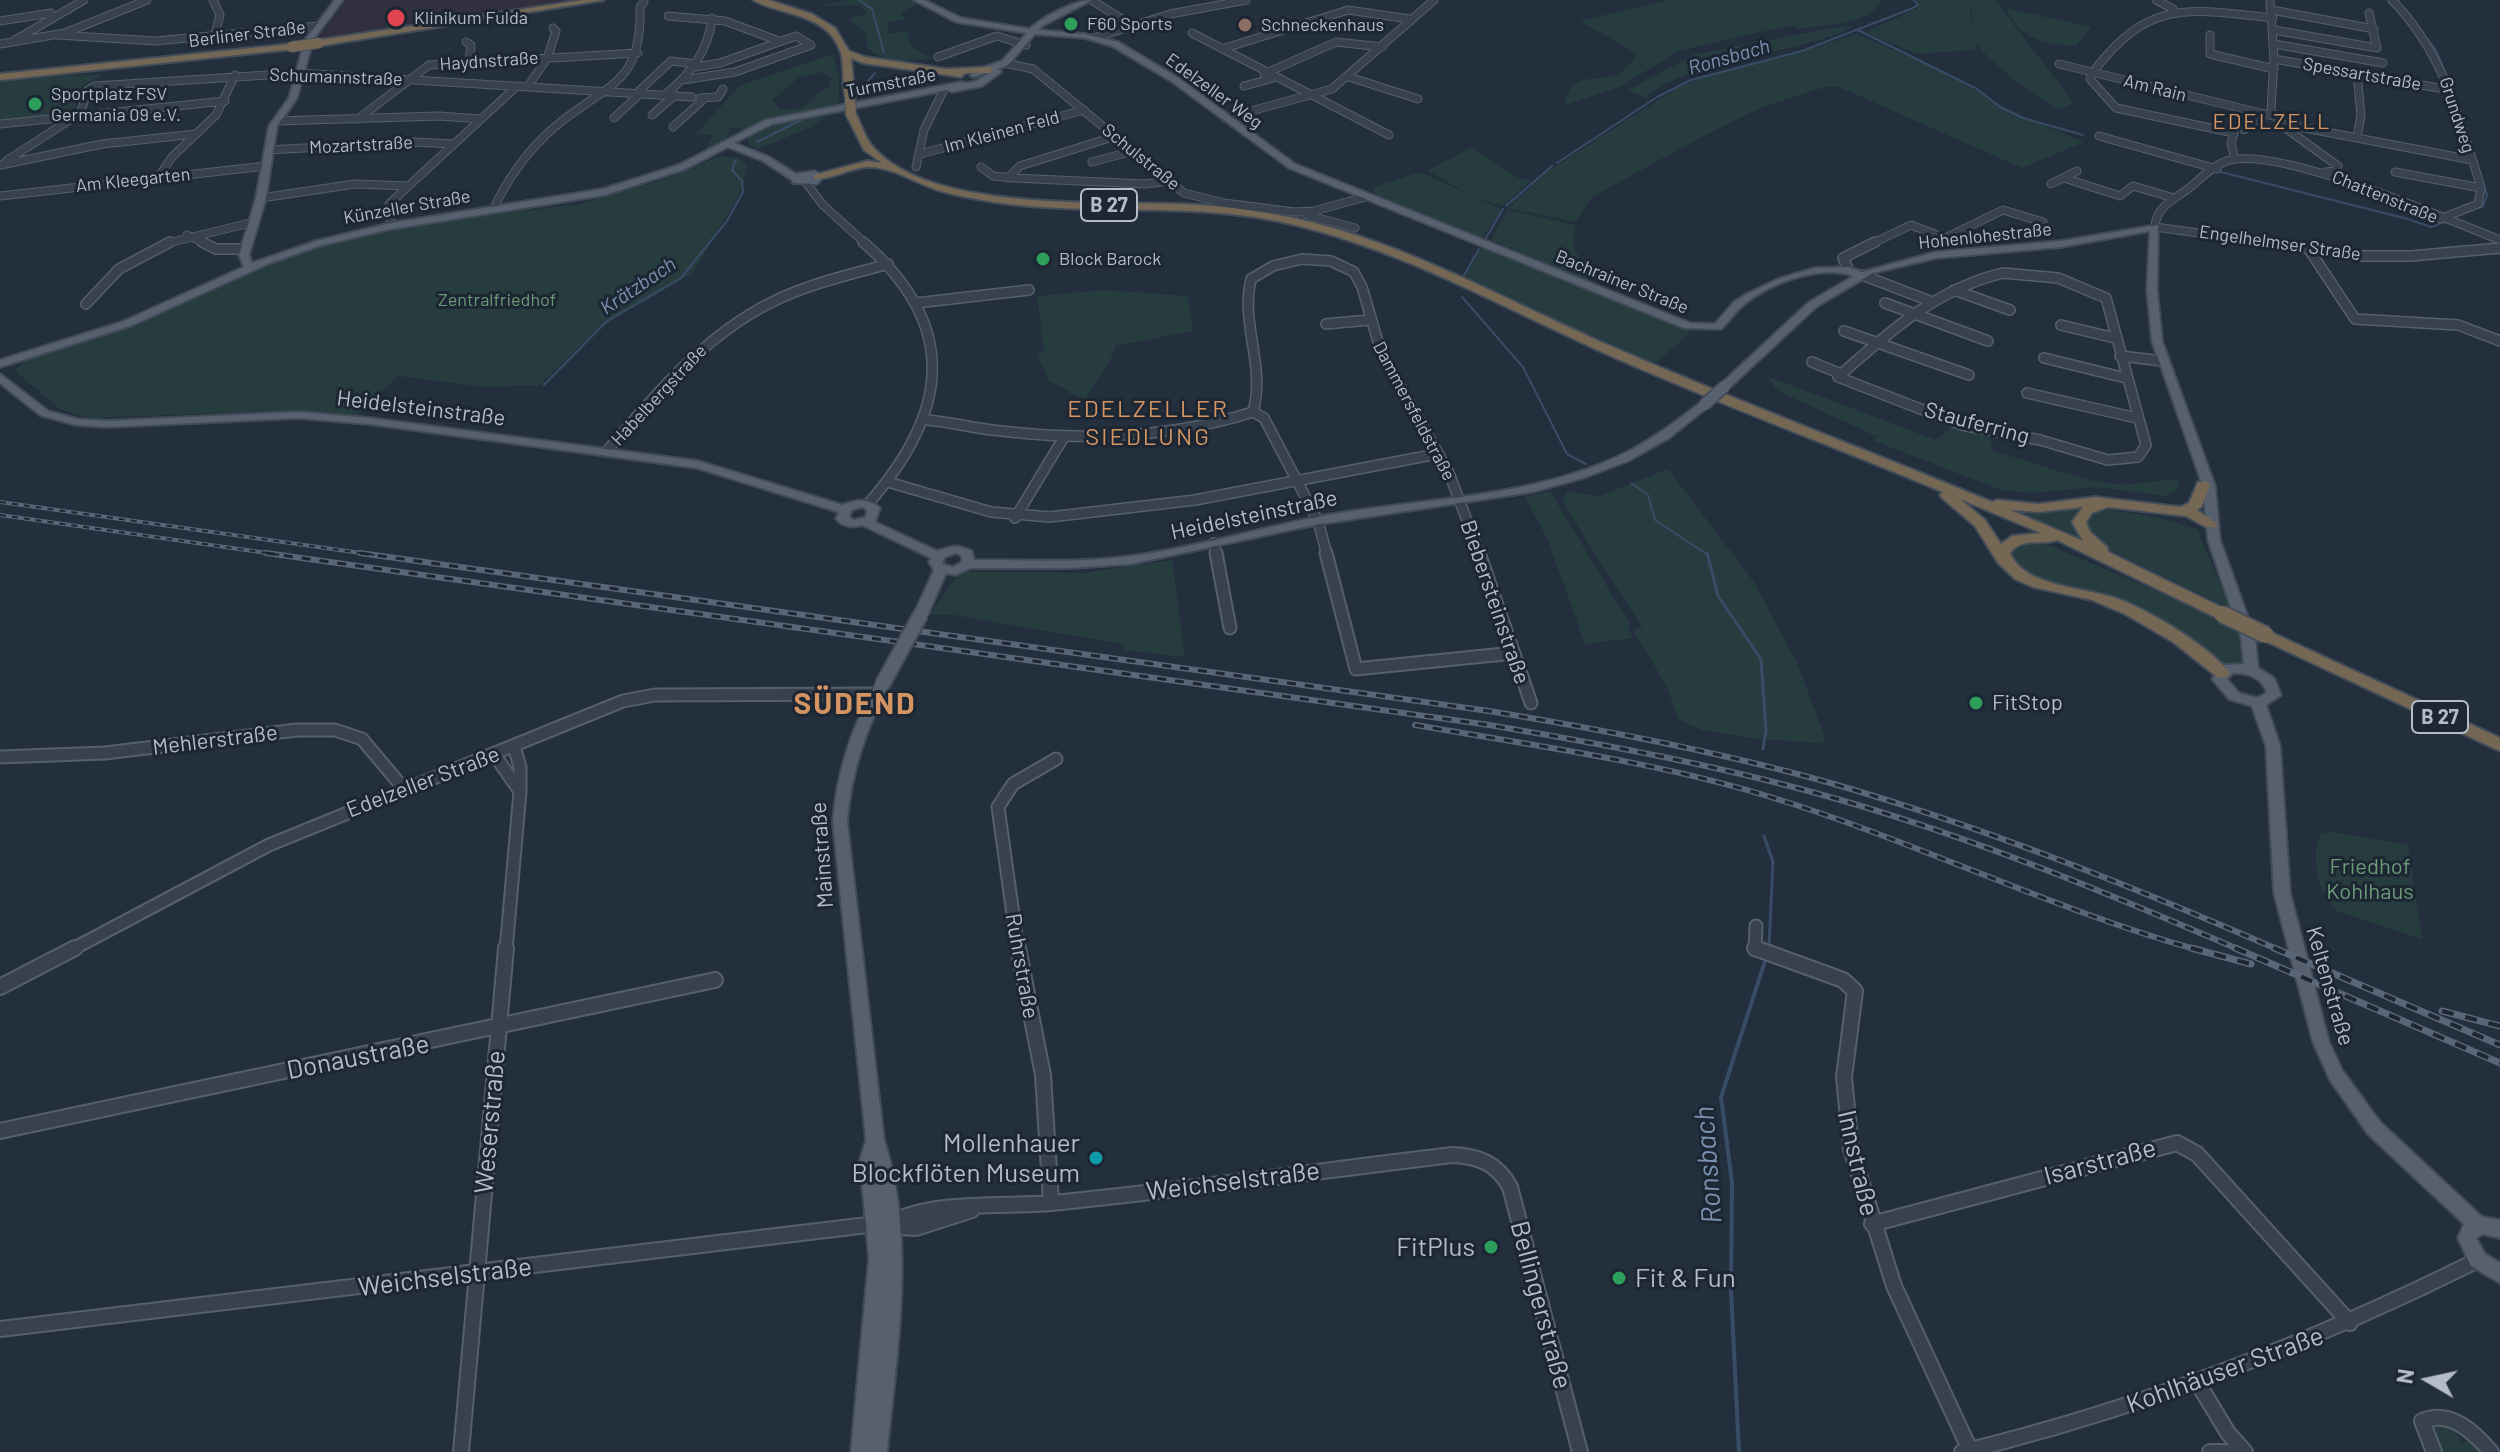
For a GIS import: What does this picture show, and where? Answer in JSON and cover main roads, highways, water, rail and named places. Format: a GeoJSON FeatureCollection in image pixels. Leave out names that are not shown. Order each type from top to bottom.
{"type":"FeatureCollection","features":[{"type":"Feature","properties":{"kind":"highway","name":"Berliner Straße"},"geometry":{"type":"LineString","coordinates":[[496,16],[586,0]]}},
{"type":"Feature","properties":{"kind":"highway","name":"Berliner Straße"},"geometry":{"type":"LineString","coordinates":[[0,77],[291,47],[600,0]]}},
{"type":"Feature","properties":{"kind":"highway","name":"B 27"},"geometry":{"type":"LineString","coordinates":[[743,0],[798,15],[823,30],[838,48],[851,114],[862,141],[896,169],[940,187],[1008,201],[1189,207],[1262,215],[1323,228],[1377,246],[1613,352],[2064,538],[2500,745]]}},
{"type":"Feature","properties":{"kind":"highway"},"geometry":{"type":"LineString","coordinates":[[757,0],[815,20],[837,37],[846,53],[863,60],[936,70],[993,70]]}},
{"type":"Feature","properties":{"kind":"highway","name":"B 27"},"geometry":{"type":"LineString","coordinates":[[846,53],[847,82]]}},
{"type":"Feature","properties":{"kind":"highway"},"geometry":{"type":"LineString","coordinates":[[847,82],[869,68],[898,65]]}},
{"type":"Feature","properties":{"kind":"highway"},"geometry":{"type":"LineString","coordinates":[[936,70],[958,79]]}},
{"type":"Feature","properties":{"kind":"highway"},"geometry":{"type":"LineString","coordinates":[[817,176],[857,161],[862,155],[862,141]]}},
{"type":"Feature","properties":{"kind":"highway"},"geometry":{"type":"LineString","coordinates":[[817,176],[867,164],[896,169]]}},
{"type":"Feature","properties":{"kind":"highway"},"geometry":{"type":"LineString","coordinates":[[2182,511],[2195,506],[2203,478]]}},
{"type":"Feature","properties":{"kind":"highway"},"geometry":{"type":"LineString","coordinates":[[1938,486],[1984,528],[2009,567],[2030,581],[2121,606],[2225,670]]}},
{"type":"Feature","properties":{"kind":"highway"},"geometry":{"type":"LineString","coordinates":[[1968,498],[2030,508],[2087,501],[2182,511],[2211,524]]}},
{"type":"Feature","properties":{"kind":"highway"},"geometry":{"type":"LineString","coordinates":[[2123,565],[2084,534],[2079,522],[2087,510],[2100,506],[2131,509],[2211,524]]}},
{"type":"Feature","properties":{"kind":"highway"},"geometry":{"type":"LineString","coordinates":[[2009,567],[2003,553],[2014,540],[2064,538]]}},
{"type":"Feature","properties":{"kind":"main road"},"geometry":{"type":"LineString","coordinates":[[249,268],[245,261],[246,249],[261,198],[276,121],[293,98],[299,73],[319,26],[339,0]]}},
{"type":"Feature","properties":{"kind":"main road"},"geometry":{"type":"LineString","coordinates":[[918,0],[948,17],[1002,29],[1025,44]]}},
{"type":"Feature","properties":{"kind":"main road"},"geometry":{"type":"LineString","coordinates":[[937,92],[976,86],[993,70],[1008,63],[1035,31],[1060,13],[1090,0]]}},
{"type":"Feature","properties":{"kind":"main road","name":"Edelzeller Weg"},"geometry":{"type":"LineString","coordinates":[[1002,29],[1094,38],[1115,44],[1166,74],[1277,158],[1365,197]]}},
{"type":"Feature","properties":{"kind":"main road","name":"Turmstraße"},"geometry":{"type":"LineString","coordinates":[[827,111],[937,92],[958,79],[993,70]]}},
{"type":"Feature","properties":{"kind":"main road","name":"Künzeller Straße"},"geometry":{"type":"LineString","coordinates":[[0,364],[126,324],[249,268],[319,243],[391,226],[605,192],[703,157],[745,133],[776,120],[827,111]]}},
{"type":"Feature","properties":{"kind":"main road"},"geometry":{"type":"LineString","coordinates":[[745,133],[747,151]]}},
{"type":"Feature","properties":{"kind":"main road"},"geometry":{"type":"LineString","coordinates":[[728,144],[802,179],[817,176]]}},
{"type":"Feature","properties":{"kind":"main road"},"geometry":{"type":"LineString","coordinates":[[703,157],[747,151]]}},
{"type":"Feature","properties":{"kind":"main road","name":"Bachrainer Straße"},"geometry":{"type":"LineString","coordinates":[[1365,197],[1694,328],[1717,327],[1740,303],[1776,285],[1831,269],[1848,269],[1862,275]]}},
{"type":"Feature","properties":{"kind":"main road","name":"Hohenlohestraße"},"geometry":{"type":"LineString","coordinates":[[1704,405],[1812,305],[1862,275],[1936,255],[2050,245],[2155,227],[2152,305],[2163,361],[2203,478]]}},
{"type":"Feature","properties":{"kind":"main road","name":"Heidelsteinstraße"},"geometry":{"type":"LineString","coordinates":[[0,377],[44,413],[84,424],[310,416],[606,452],[734,474],[844,510],[841,516],[845,521],[868,521]]}},
{"type":"Feature","properties":{"kind":"main road","name":"Heidelsteinstraße"},"geometry":{"type":"LineString","coordinates":[[969,560],[1088,564],[1214,543],[1318,521],[1523,489],[1572,478],[1629,459],[1668,436],[1704,405]]}},
{"type":"Feature","properties":{"kind":"main road"},"geometry":{"type":"LineString","coordinates":[[2203,478],[2209,486],[2211,524],[2225,580],[2248,637],[2252,671]]}},
{"type":"Feature","properties":{"kind":"main road"},"geometry":{"type":"LineString","coordinates":[[844,510],[852,505],[868,504],[875,510],[868,521],[943,562],[969,560]]}},
{"type":"Feature","properties":{"kind":"main road"},"geometry":{"type":"LineString","coordinates":[[943,562],[962,550],[969,560]]}},
{"type":"Feature","properties":{"kind":"main road","name":"Mainstraße"},"geometry":{"type":"LineString","coordinates":[[877,1452],[883,1155],[875,1140],[840,822],[842,791],[850,756],[879,689],[935,588],[943,562]]}},
{"type":"Feature","properties":{"kind":"main road"},"geometry":{"type":"LineString","coordinates":[[2225,670],[2252,671],[2267,679],[2274,690],[2271,699],[2258,703],[2241,700],[2227,691],[2219,679],[2225,670]]}},
{"type":"Feature","properties":{"kind":"main road","name":"Keltenstraße"},"geometry":{"type":"LineString","coordinates":[[2258,703],[2273,746],[2282,893],[2321,1042],[2345,1090],[2374,1128],[2412,1168],[2479,1226]]}},
{"type":"Feature","properties":{"kind":"main road","name":"Mainstraße"},"geometry":{"type":"LineString","coordinates":[[861,1452],[883,1224]]}},
{"type":"Feature","properties":{"kind":"main road"},"geometry":{"type":"LineString","coordinates":[[2500,1229],[2479,1226],[2470,1230],[2467,1238],[2478,1260],[2500,1274]]}},
{"type":"Feature","properties":{"kind":"waterway"},"geometry":{"type":"LineString","coordinates":[[859,0],[872,9],[884,53]]}},
{"type":"Feature","properties":{"kind":"waterway","name":"Ronsbach"},"geometry":{"type":"LineString","coordinates":[[1557,163],[1657,97],[1691,80],[1802,51],[1913,8],[1918,5],[1914,0]]}},
{"type":"Feature","properties":{"kind":"waterway"},"geometry":{"type":"LineString","coordinates":[[2401,5],[2436,50],[2458,104]]}},
{"type":"Feature","properties":{"kind":"waterway"},"geometry":{"type":"LineString","coordinates":[[1858,30],[1977,89],[2000,107],[2023,118],[2083,135]]}},
{"type":"Feature","properties":{"kind":"waterway","name":"Krätzbach"},"geometry":{"type":"LineString","coordinates":[[868,81],[875,73]]}},
{"type":"Feature","properties":{"kind":"waterway","name":"Krätzbach"},"geometry":{"type":"LineString","coordinates":[[757,142],[805,118]]}},
{"type":"Feature","properties":{"kind":"waterway","name":"Krätzbach"},"geometry":{"type":"LineString","coordinates":[[544,385],[607,321],[681,278],[727,221],[743,192],[742,181],[732,170],[736,159]]}},
{"type":"Feature","properties":{"kind":"waterway","name":"Ronsbach"},"geometry":{"type":"LineString","coordinates":[[1506,206],[1552,166]]}},
{"type":"Feature","properties":{"kind":"waterway"},"geometry":{"type":"LineString","coordinates":[[2456,216],[2483,206],[2487,195],[2479,169]]}},
{"type":"Feature","properties":{"kind":"waterway"},"geometry":{"type":"LineString","coordinates":[[2221,172],[2408,219]]}},
{"type":"Feature","properties":{"kind":"waterway","name":"Ronsbach"},"geometry":{"type":"LineString","coordinates":[[1486,238],[1503,209]]}},
{"type":"Feature","properties":{"kind":"waterway"},"geometry":{"type":"LineString","coordinates":[[2410,220],[2431,227],[2445,222]]}},
{"type":"Feature","properties":{"kind":"waterway","name":"Ronsbach"},"geometry":{"type":"LineString","coordinates":[[1463,277],[1479,249]]}},
{"type":"Feature","properties":{"kind":"waterway","name":"Ronsbach"},"geometry":{"type":"LineString","coordinates":[[1462,297],[1523,367],[1567,454],[1586,464]]}},
{"type":"Feature","properties":{"kind":"waterway","name":"Ronsbach"},"geometry":{"type":"LineString","coordinates":[[1631,483],[1648,495],[1655,520],[1707,555]]}},
{"type":"Feature","properties":{"kind":"waterway","name":"Ronsbach"},"geometry":{"type":"LineString","coordinates":[[1707,555],[1718,596],[1761,659],[1766,731],[1763,749]]}},
{"type":"Feature","properties":{"kind":"waterway","name":"Ronsbach"},"geometry":{"type":"LineString","coordinates":[[1764,836],[1773,862],[1769,947]]}},
{"type":"Feature","properties":{"kind":"waterway","name":"Ronsbach"},"geometry":{"type":"LineString","coordinates":[[1739,1452],[1731,1291],[1732,1183],[1721,1097],[1766,958]]}},
{"type":"Feature","properties":{"kind":"railway"},"geometry":{"type":"LineString","coordinates":[[0,502],[375,555]]}},
{"type":"Feature","properties":{"kind":"railway"},"geometry":{"type":"LineString","coordinates":[[0,515],[281,555]]}},
{"type":"Feature","properties":{"kind":"railway"},"geometry":{"type":"LineString","coordinates":[[266,553],[1489,725],[1667,758],[1800,789],[1945,833],[2093,889],[2240,950]]}},
{"type":"Feature","properties":{"kind":"railway"},"geometry":{"type":"LineString","coordinates":[[360,553],[1489,711],[1663,743],[1791,772],[1891,801],[2115,881],[2279,950]]}},
{"type":"Feature","properties":{"kind":"railway"},"geometry":{"type":"LineString","coordinates":[[1415,725],[1597,756],[1733,786],[1830,816],[2091,916],[2194,949]]}},
{"type":"Feature","properties":{"kind":"railway"},"geometry":{"type":"LineString","coordinates":[[2235,948],[2500,1063]]}},
{"type":"Feature","properties":{"kind":"railway"},"geometry":{"type":"LineString","coordinates":[[2274,948],[2500,1045]]}},
{"type":"Feature","properties":{"kind":"railway"},"geometry":{"type":"LineString","coordinates":[[2194,949],[2251,964]]}},
{"type":"Feature","properties":{"kind":"railway"},"geometry":{"type":"LineString","coordinates":[[2194,949],[2198,950]]}},
{"type":"Feature","properties":{"kind":"railway"},"geometry":{"type":"LineString","coordinates":[[2442,1011],[2500,1026]]}},
{"type":"Feature","properties":{"kind":"place","name":"Klinikum Fulda"},"geometry":{"type":"Point","coordinates":[396,18]}},
{"type":"Feature","properties":{"kind":"place","name":"F60 Sports"},"geometry":{"type":"Point","coordinates":[1071,24]}},
{"type":"Feature","properties":{"kind":"place","name":"Schneckenhaus"},"geometry":{"type":"Point","coordinates":[1245,25]}},
{"type":"Feature","properties":{"kind":"place","name":"Sportplatz FSV Germania 09 e.V."},"geometry":{"type":"Point","coordinates":[35,104]}},
{"type":"Feature","properties":{"kind":"place","name":"Block Barock"},"geometry":{"type":"Point","coordinates":[1043,259]}},
{"type":"Feature","properties":{"kind":"place","name":"FitStop"},"geometry":{"type":"Point","coordinates":[1976,703]}},
{"type":"Feature","properties":{"kind":"place","name":"Mollenhauer Blockflöten Museum"},"geometry":{"type":"Point","coordinates":[1096,1158]}},
{"type":"Feature","properties":{"kind":"place","name":"FitPlus"},"geometry":{"type":"Point","coordinates":[1491,1247]}},
{"type":"Feature","properties":{"kind":"place","name":"Fit & Fun"},"geometry":{"type":"Point","coordinates":[1619,1278]}},
{"type":"Feature","properties":{"kind":"district","name":"EDELZELL"},"geometry":{"type":"Point","coordinates":[2272,122]}},
{"type":"Feature","properties":{"kind":"district","name":"EDELZELLER SIEDLUNG"},"geometry":{"type":"Point","coordinates":[1148,423]}},
{"type":"Feature","properties":{"kind":"district","name":"SÜDEND"},"geometry":{"type":"Point","coordinates":[855,704]}},
{"type":"Feature","properties":{"kind":"park label","name":"Zentralfriedhof"},"geometry":{"type":"Point","coordinates":[497,300]}},
{"type":"Feature","properties":{"kind":"park label","name":"Friedhof Kohlhaus"},"geometry":{"type":"Point","coordinates":[2370,880]}}]}
